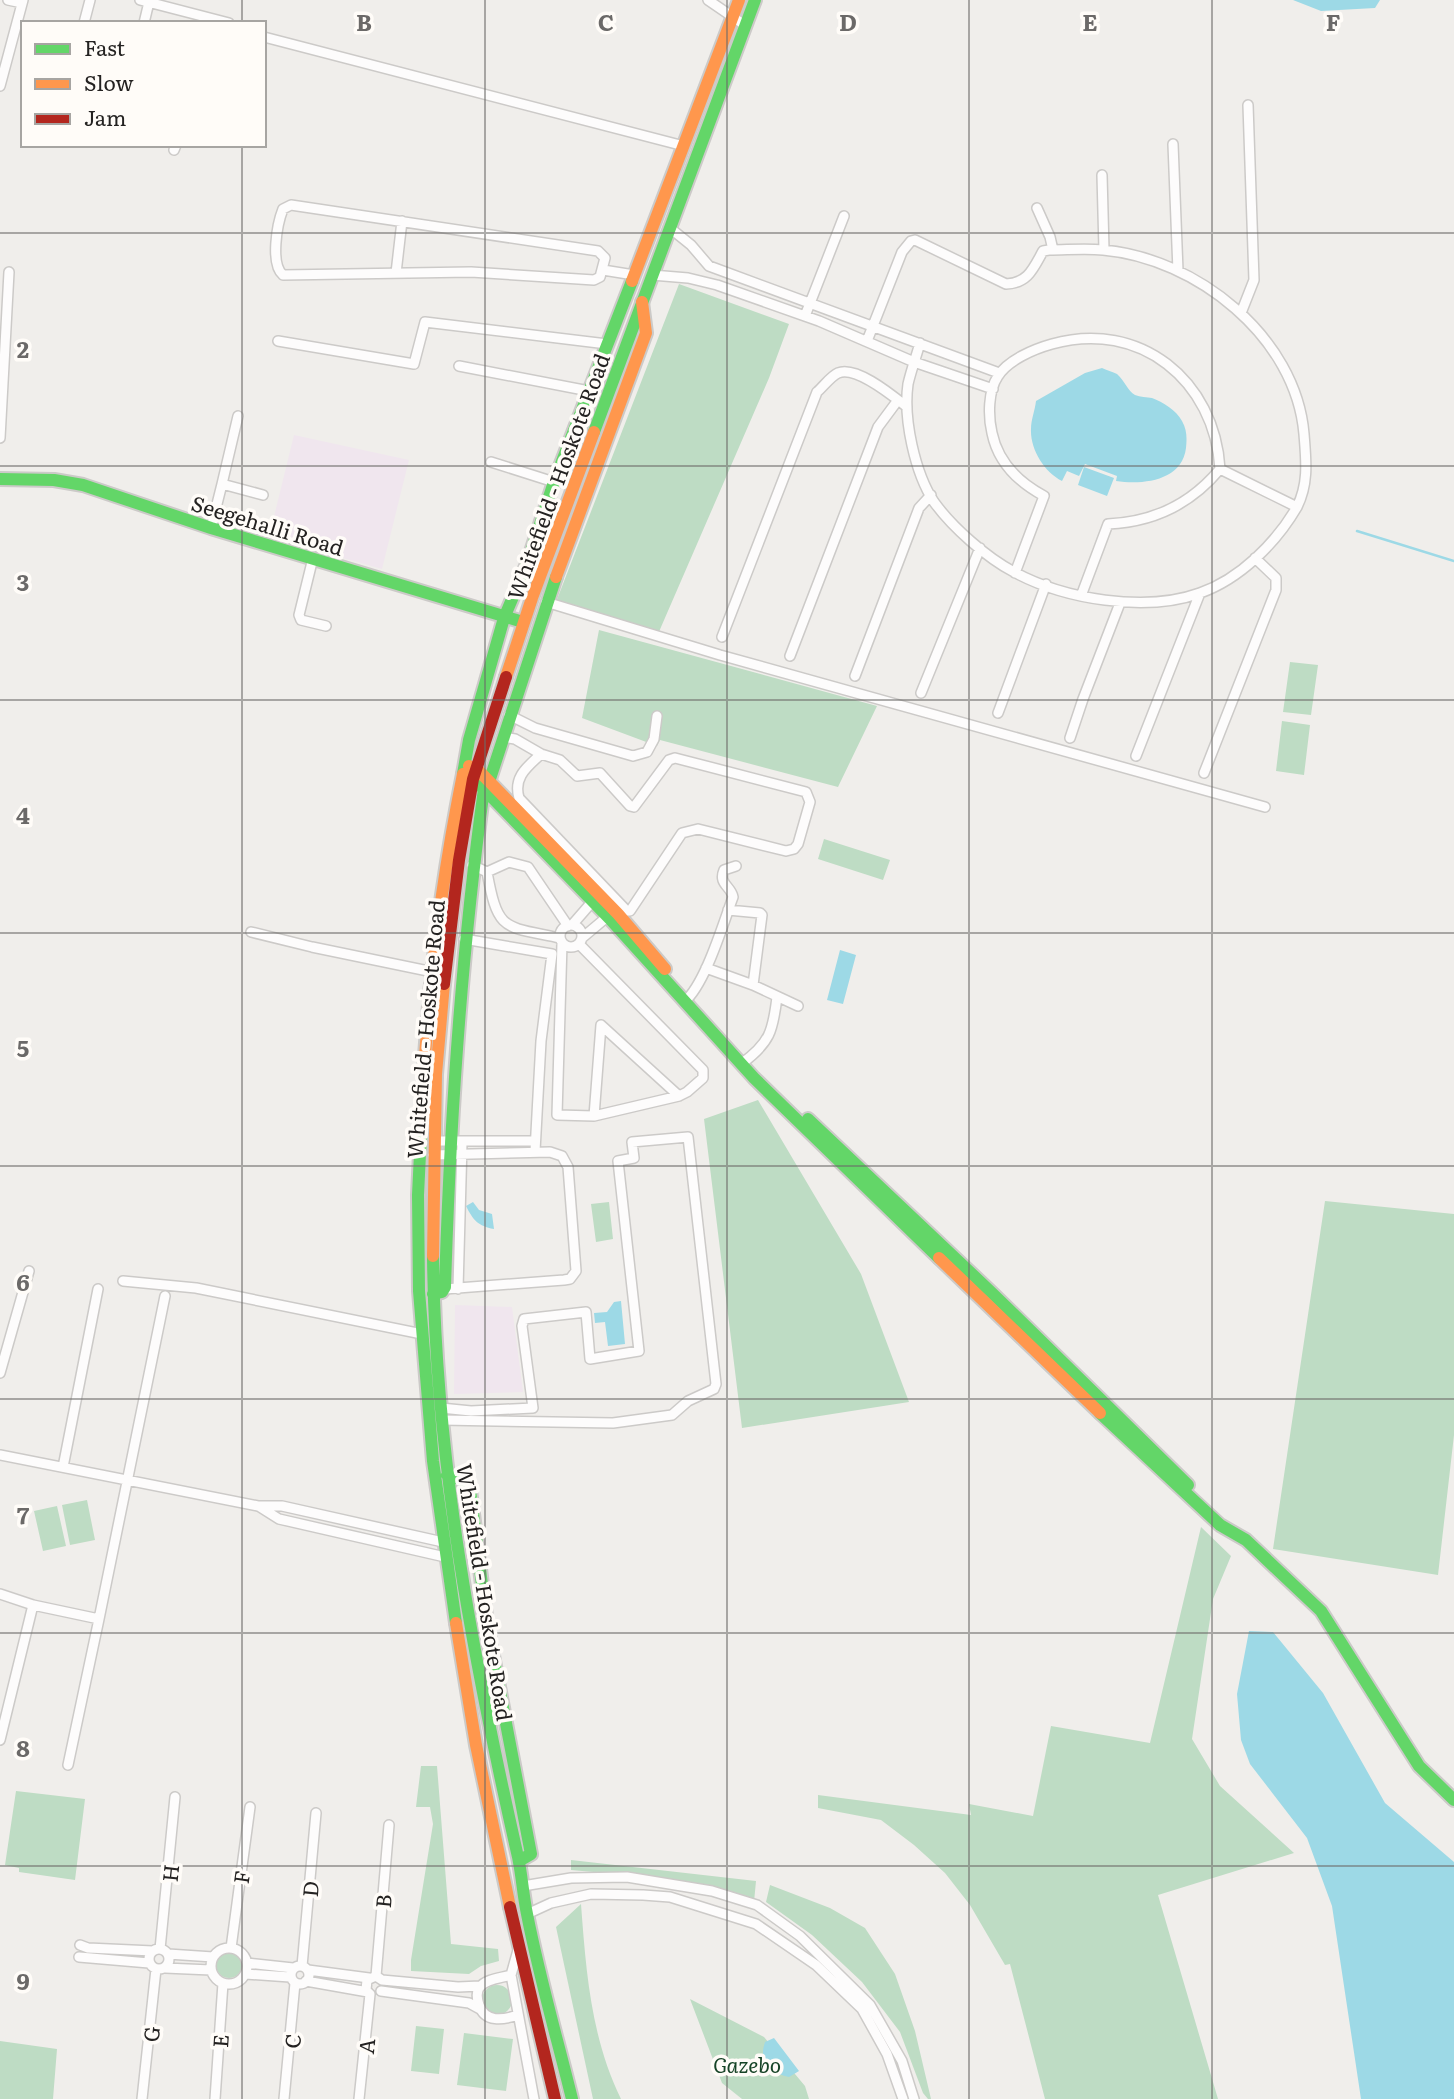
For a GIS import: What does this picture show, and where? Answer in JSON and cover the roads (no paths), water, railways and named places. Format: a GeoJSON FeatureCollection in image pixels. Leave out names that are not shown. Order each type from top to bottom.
{"type":"FeatureCollection","features":[{"type":"Feature","properties":{"kind":"main road","name":"Whitefield - Hoskote Road"},"geometry":{"type":"LineString","coordinates":[[555,2099],[519,1949],[467,1692],[443,1542],[418,1269],[418,1195],[425,1052],[447,857],[504,618],[527,564],[554,482],[739,0]]}},
{"type":"Feature","properties":{"kind":"main road","name":"Whitefield - Hoskote Road"},"geometry":{"type":"LineString","coordinates":[[572,2099],[527,1914],[519,1861],[481,1689],[447,1475],[442,1414],[445,1291],[433,1148],[445,967],[469,772],[755,0]]}},
{"type":"Feature","properties":{"kind":"main road"},"geometry":{"type":"LineString","coordinates":[[445,1291],[464,939],[472,866],[487,785],[545,602],[604,451],[646,333],[642,302]]}},
{"type":"Feature","properties":{"kind":"main road","name":"Seegehalli Road"},"geometry":{"type":"LineString","coordinates":[[0,479],[54,480],[83,485],[523,622]]}},
{"type":"Feature","properties":{"kind":"main road"},"geometry":{"type":"LineString","coordinates":[[469,772],[487,785],[624,914],[687,1000]]}},
{"type":"Feature","properties":{"kind":"main road"},"geometry":{"type":"LineString","coordinates":[[487,785],[592,902],[744,1062],[992,1293],[1224,1521],[1228,1529],[1246,1540],[1321,1611],[1419,1766],[1454,1800]]}},
{"type":"Feature","properties":{"kind":"main road"},"geometry":{"type":"LineString","coordinates":[[447,1475],[469,1482],[487,1624],[531,1854],[519,1861]]}},
{"type":"Feature","properties":{"kind":"main road"},"geometry":{"type":"LineString","coordinates":[[467,1692],[481,1689]]}},
{"type":"Feature","properties":{"kind":"street"},"geometry":{"type":"LineString","coordinates":[[0,86],[4,56],[22,2],[8,0]]}},
{"type":"Feature","properties":{"kind":"street"},"geometry":{"type":"LineString","coordinates":[[85,21],[90,0]]}},
{"type":"Feature","properties":{"kind":"street"},"geometry":{"type":"LineString","coordinates":[[708,0],[746,26]]}},
{"type":"Feature","properties":{"kind":"street"},"geometry":{"type":"LineString","coordinates":[[144,21],[144,1],[208,20]]}},
{"type":"Feature","properties":{"kind":"street"},"geometry":{"type":"LineString","coordinates":[[266,38],[684,146]]}},
{"type":"Feature","properties":{"kind":"street"},"geometry":{"type":"LineString","coordinates":[[1241,313],[1254,280],[1248,104]]}},
{"type":"Feature","properties":{"kind":"street"},"geometry":{"type":"LineString","coordinates":[[1173,144],[1178,271]]}},
{"type":"Feature","properties":{"kind":"street"},"geometry":{"type":"LineString","coordinates":[[1102,175],[1104,250]]}},
{"type":"Feature","properties":{"kind":"street"},"geometry":{"type":"LineString","coordinates":[[291,205],[402,221],[598,251],[605,258],[603,270],[600,277],[594,280],[471,272],[283,275],[279,272],[276,256],[279,219],[283,209],[291,205]]}},
{"type":"Feature","properties":{"kind":"street"},"geometry":{"type":"LineString","coordinates":[[1037,208],[1053,250]]}},
{"type":"Feature","properties":{"kind":"street"},"geometry":{"type":"LineString","coordinates":[[805,316],[844,216]]}},
{"type":"Feature","properties":{"kind":"street"},"geometry":{"type":"LineString","coordinates":[[396,273],[402,221]]}},
{"type":"Feature","properties":{"kind":"street"},"geometry":{"type":"LineString","coordinates":[[670,228],[691,245],[709,266],[999,373]]}},
{"type":"Feature","properties":{"kind":"street"},"geometry":{"type":"LineString","coordinates":[[867,341],[902,252],[911,241],[915,240],[1006,284],[1017,284],[1025,279],[1043,251],[1104,250],[1140,258],[1178,271],[1209,288],[1241,313],[1284,367],[1299,406],[1304,438],[1306,490],[1277,537],[1246,567],[1200,593],[1163,601],[1121,603],[1081,596],[1015,573],[964,535],[934,502],[919,468],[910,436],[907,407],[908,384],[920,343]]}},
{"type":"Feature","properties":{"kind":"street"},"geometry":{"type":"LineString","coordinates":[[603,270],[634,275]]}},
{"type":"Feature","properties":{"kind":"street"},"geometry":{"type":"LineString","coordinates":[[0,438],[9,272]]}},
{"type":"Feature","properties":{"kind":"street"},"geometry":{"type":"LineString","coordinates":[[652,275],[688,278],[717,285],[805,316],[914,362],[993,389]]}},
{"type":"Feature","properties":{"kind":"street"},"geometry":{"type":"LineString","coordinates":[[278,341],[414,364],[425,322],[607,344]]}},
{"type":"Feature","properties":{"kind":"street"},"geometry":{"type":"LineString","coordinates":[[1015,573],[1044,496],[1015,476],[1001,457],[990,424],[993,389],[999,373],[1034,350],[1074,339],[1115,341],[1142,349],[1166,363],[1195,392],[1214,428],[1220,469]]}},
{"type":"Feature","properties":{"kind":"street"},"geometry":{"type":"LineString","coordinates":[[459,366],[589,391]]}},
{"type":"Feature","properties":{"kind":"street"},"geometry":{"type":"LineString","coordinates":[[722,637],[817,392],[837,373],[850,372],[864,377],[907,407]]}},
{"type":"Feature","properties":{"kind":"street"},"geometry":{"type":"LineString","coordinates":[[790,656],[878,427],[898,400]]}},
{"type":"Feature","properties":{"kind":"street"},"geometry":{"type":"LineString","coordinates":[[211,527],[238,416]]}},
{"type":"Feature","properties":{"kind":"street"},"geometry":{"type":"LineString","coordinates":[[491,462],[554,482]]}},
{"type":"Feature","properties":{"kind":"street"},"geometry":{"type":"LineString","coordinates":[[1220,469],[1297,506]]}},
{"type":"Feature","properties":{"kind":"street"},"geometry":{"type":"LineString","coordinates":[[1081,596],[1108,523],[1137,521],[1166,512],[1201,490],[1220,469]]}},
{"type":"Feature","properties":{"kind":"street"},"geometry":{"type":"LineString","coordinates":[[222,484],[262,495]]}},
{"type":"Feature","properties":{"kind":"street"},"geometry":{"type":"LineString","coordinates":[[855,676],[919,508],[931,495]]}},
{"type":"Feature","properties":{"kind":"street"},"geometry":{"type":"LineString","coordinates":[[921,694],[980,548]]}},
{"type":"Feature","properties":{"kind":"street"},"geometry":{"type":"LineString","coordinates":[[313,558],[299,615],[301,620],[326,626]]}},
{"type":"Feature","properties":{"kind":"street"},"geometry":{"type":"LineString","coordinates":[[1204,772],[1276,590],[1276,578],[1255,558]]}},
{"type":"Feature","properties":{"kind":"street"},"geometry":{"type":"LineString","coordinates":[[998,713],[1046,584]]}},
{"type":"Feature","properties":{"kind":"street"},"geometry":{"type":"LineString","coordinates":[[1136,756],[1200,593]]}},
{"type":"Feature","properties":{"kind":"street"},"geometry":{"type":"LineString","coordinates":[[545,602],[720,655],[1265,807]]}},
{"type":"Feature","properties":{"kind":"street"},"geometry":{"type":"LineString","coordinates":[[1070,738],[1121,603]]}},
{"type":"Feature","properties":{"kind":"street"},"geometry":{"type":"LineString","coordinates":[[509,715],[535,728],[633,757],[647,752],[654,738],[657,716]]}},
{"type":"Feature","properties":{"kind":"street"},"geometry":{"type":"LineString","coordinates":[[503,737],[515,738],[541,754],[560,760],[576,776],[600,773],[634,807],[671,758],[806,792],[810,802],[799,844],[786,851],[698,829],[682,833],[630,911],[624,914],[519,798],[517,785],[520,774],[541,754]]}},
{"type":"Feature","properties":{"kind":"street"},"geometry":{"type":"LineString","coordinates":[[472,866],[487,872],[509,862],[528,867],[570,925],[581,930],[581,941],[703,1070],[703,1077],[679,1096],[594,1116],[557,1115],[562,930],[570,925],[592,902]]}},
{"type":"Feature","properties":{"kind":"street"},"geometry":{"type":"LineString","coordinates":[[687,1000],[706,968],[733,895],[723,883],[722,875],[728,868],[736,866]]}},
{"type":"Feature","properties":{"kind":"street"},"geometry":{"type":"LineString","coordinates":[[487,872],[492,900],[500,918],[514,929],[561,941],[572,948],[607,917]]}},
{"type":"Feature","properties":{"kind":"street"},"geometry":{"type":"LineString","coordinates":[[728,910],[762,915],[754,985]]}},
{"type":"Feature","properties":{"kind":"street"},"geometry":{"type":"LineString","coordinates":[[251,932],[433,972]]}},
{"type":"Feature","properties":{"kind":"street"},"geometry":{"type":"LineString","coordinates":[[464,939],[549,952],[552,956],[541,1041],[535,1146]]}},
{"type":"Feature","properties":{"kind":"street"},"geometry":{"type":"LineString","coordinates":[[706,968],[754,985],[798,1006]]}},
{"type":"Feature","properties":{"kind":"street"},"geometry":{"type":"LineString","coordinates":[[744,1062],[767,1042],[777,996]]}},
{"type":"Feature","properties":{"kind":"street"},"geometry":{"type":"LineString","coordinates":[[594,1116],[601,1025],[679,1096]]}},
{"type":"Feature","properties":{"kind":"street"},"geometry":{"type":"LineString","coordinates":[[688,1137],[716,1384],[714,1389],[688,1401],[672,1415],[614,1423],[442,1414],[533,1408],[522,1326],[524,1319],[586,1312],[590,1359],[639,1351],[618,1161],[634,1158],[632,1142],[688,1137]]}},
{"type":"Feature","properties":{"kind":"street"},"geometry":{"type":"LineString","coordinates":[[433,1148],[535,1146],[557,1153],[565,1160],[568,1167],[576,1270],[574,1275],[564,1280],[445,1291],[462,1154]]}},
{"type":"Feature","properties":{"kind":"street"},"geometry":{"type":"LineString","coordinates":[[453,1147],[462,1154],[535,1146]]}},
{"type":"Feature","properties":{"kind":"street"},"geometry":{"type":"LineString","coordinates":[[0,1373],[29,1271]]}},
{"type":"Feature","properties":{"kind":"street"},"geometry":{"type":"LineString","coordinates":[[123,1281],[196,1288],[422,1334]]}},
{"type":"Feature","properties":{"kind":"street"},"geometry":{"type":"LineString","coordinates":[[63,1467],[98,1289]]}},
{"type":"Feature","properties":{"kind":"street"},"geometry":{"type":"LineString","coordinates":[[68,1765],[130,1479],[165,1296]]}},
{"type":"Feature","properties":{"kind":"street"},"geometry":{"type":"LineString","coordinates":[[0,1455],[258,1506],[282,1506],[443,1542]]}},
{"type":"Feature","properties":{"kind":"street"},"geometry":{"type":"LineString","coordinates":[[258,1506],[279,1519],[445,1557]]}},
{"type":"Feature","properties":{"kind":"street"},"geometry":{"type":"LineString","coordinates":[[0,1594],[33,1605],[99,1619]]}},
{"type":"Feature","properties":{"kind":"street"},"geometry":{"type":"LineString","coordinates":[[0,1740],[33,1605]]}},
{"type":"Feature","properties":{"kind":"street","name":"H"},"geometry":{"type":"LineString","coordinates":[[160,1951],[175,1797]]}},
{"type":"Feature","properties":{"kind":"street","name":"F"},"geometry":{"type":"LineString","coordinates":[[231,1948],[250,1807]]}},
{"type":"Feature","properties":{"kind":"street","name":"D"},"geometry":{"type":"LineString","coordinates":[[298,1973],[316,1813]]}},
{"type":"Feature","properties":{"kind":"street","name":"B"},"geometry":{"type":"LineString","coordinates":[[375,1978],[389,1825]]}},
{"type":"Feature","properties":{"kind":"street"},"geometry":{"type":"LineString","coordinates":[[523,1886],[571,1878],[627,1877],[712,1891],[757,1905],[800,1936],[870,2005],[902,2060],[915,2099]]}},
{"type":"Feature","properties":{"kind":"street"},"geometry":{"type":"LineString","coordinates":[[527,1914],[551,1902],[591,1894],[643,1895],[670,1897],[757,1924],[816,1965],[862,2009],[887,2054],[903,2099]]}},
{"type":"Feature","properties":{"kind":"street"},"geometry":{"type":"LineString","coordinates":[[80,1945],[88,1948],[160,1951],[213,1957]]}},
{"type":"Feature","properties":{"kind":"street"},"geometry":{"type":"LineString","coordinates":[[231,1948],[242,1952],[247,1962],[245,1974],[236,1983],[223,1983],[215,1978],[211,1970],[213,1957],[220,1950],[231,1948]]}},
{"type":"Feature","properties":{"kind":"street"},"geometry":{"type":"LineString","coordinates":[[519,1949],[511,1975],[534,2099]]}},
{"type":"Feature","properties":{"kind":"street"},"geometry":{"type":"LineString","coordinates":[[157,1966],[149,1956],[160,1951]]}},
{"type":"Feature","properties":{"kind":"street"},"geometry":{"type":"LineString","coordinates":[[157,1966],[169,1960],[160,1951]]}},
{"type":"Feature","properties":{"kind":"street"},"geometry":{"type":"LineString","coordinates":[[79,1957],[211,1970]]}},
{"type":"Feature","properties":{"kind":"street"},"geometry":{"type":"LineString","coordinates":[[247,1962],[298,1973]]}},
{"type":"Feature","properties":{"kind":"street","name":"G"},"geometry":{"type":"LineString","coordinates":[[142,2099],[157,1966]]}},
{"type":"Feature","properties":{"kind":"street"},"geometry":{"type":"LineString","coordinates":[[245,1974],[298,1973],[458,1987],[480,1986],[511,1975]]}},
{"type":"Feature","properties":{"kind":"street"},"geometry":{"type":"LineString","coordinates":[[298,1973],[300,1984],[306,1981],[368,1992],[381,1991],[469,2003],[493,2019],[518,2015]]}},
{"type":"Feature","properties":{"kind":"street","name":"C"},"geometry":{"type":"LineString","coordinates":[[284,2099],[298,1973]]}},
{"type":"Feature","properties":{"kind":"street"},"geometry":{"type":"LineString","coordinates":[[375,1978],[383,1987],[381,1991]]}},
{"type":"Feature","properties":{"kind":"street","name":"A"},"geometry":{"type":"LineString","coordinates":[[359,2099],[368,1992],[366,1983],[375,1978]]}},
{"type":"Feature","properties":{"kind":"street","name":"E"},"geometry":{"type":"LineString","coordinates":[[215,2099],[223,1983]]}},
{"type":"Feature","properties":{"kind":"street"},"geometry":{"type":"LineString","coordinates":[[480,1986],[477,1992],[480,2009]]}},
{"type":"Feature","properties":{"kind":"water"},"geometry":{"type":"Polygon","coordinates":[[[1293,0],[1380,0],[1375,8],[1321,11],[1293,0]]]}},
{"type":"Feature","properties":{"kind":"water"},"geometry":{"type":"Polygon","coordinates":[[[1102,368],[1117,374],[1135,395],[1165,404],[1182,421],[1186,448],[1183,459],[1169,474],[1149,481],[1116,481],[1117,476],[1085,464],[1079,476],[1067,471],[1062,481],[1049,472],[1039,459],[1031,437],[1036,401],[1085,373],[1102,368]]]}},
{"type":"Feature","properties":{"kind":"water"},"geometry":{"type":"Polygon","coordinates":[[[1084,467],[1114,478],[1107,496],[1078,485],[1084,467]]]}},
{"type":"Feature","properties":{"kind":"water"},"geometry":{"type":"Polygon","coordinates":[[[840,950],[856,955],[843,1004],[827,1000],[840,950]]]}},
{"type":"Feature","properties":{"kind":"water"},"geometry":{"type":"Polygon","coordinates":[[[473,1202],[479,1210],[492,1214],[494,1229],[474,1219],[466,1206],[473,1202]]]}},
{"type":"Feature","properties":{"kind":"water"},"geometry":{"type":"Polygon","coordinates":[[[621,1301],[625,1344],[608,1346],[605,1322],[595,1323],[594,1313],[607,1312],[614,1302],[621,1301]]]}},
{"type":"Feature","properties":{"kind":"water"},"geometry":{"type":"Polygon","coordinates":[[[1249,1631],[1273,1632],[1323,1693],[1385,1803],[1454,1862],[1454,2099],[1361,2099],[1332,1906],[1307,1838],[1250,1764],[1241,1740],[1237,1694],[1249,1631]]]}},
{"type":"Feature","properties":{"kind":"water"},"geometry":{"type":"Polygon","coordinates":[[[774,2038],[799,2071],[789,2077],[771,2069],[764,2061],[765,2042],[774,2038]]]}},
{"type":"Feature","properties":{"kind":"waterway"},"geometry":{"type":"LineString","coordinates":[[1357,531],[1454,561]]}},
{"type":"Feature","properties":{"kind":"park label","name":"Gazebo"},"geometry":{"type":"Point","coordinates":[747,2063]}}]}
